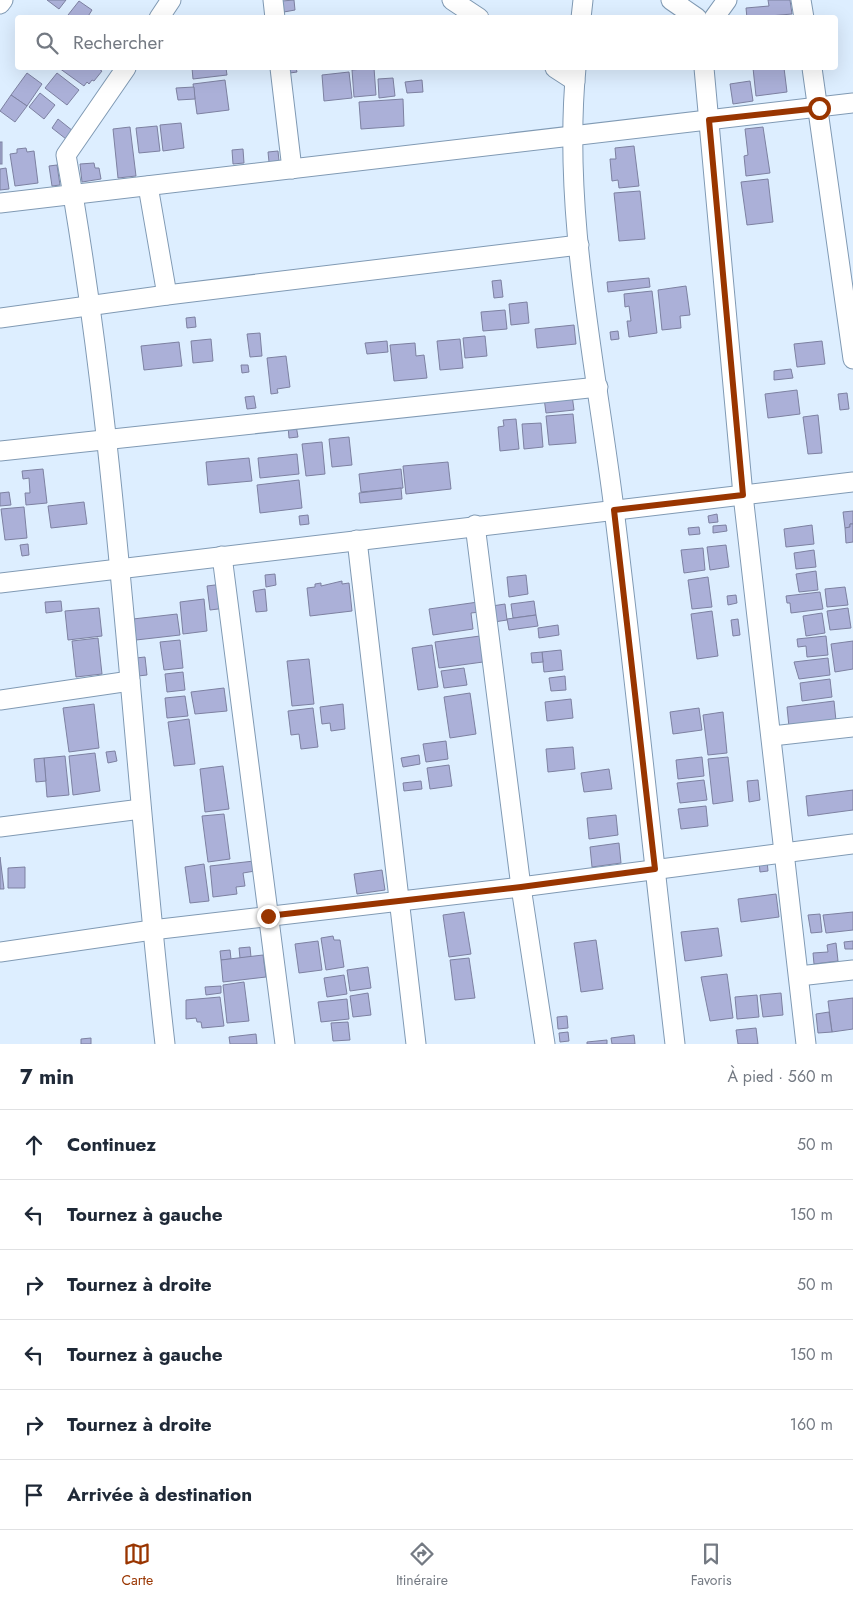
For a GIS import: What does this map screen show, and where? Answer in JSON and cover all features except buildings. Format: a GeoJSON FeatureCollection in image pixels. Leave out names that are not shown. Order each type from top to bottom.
{"type":"FeatureCollection","features":[{"type":"Feature","properties":{"kind":"street"},"geometry":{"type":"LineString","coordinates":[[0,4],[3,0]]}},
{"type":"Feature","properties":{"kind":"street"},"geometry":{"type":"LineString","coordinates":[[161,15],[171,0]]}},
{"type":"Feature","properties":{"kind":"street"},"geometry":{"type":"LineString","coordinates":[[273,0],[275,15]]}},
{"type":"Feature","properties":{"kind":"street"},"geometry":{"type":"LineString","coordinates":[[452,0],[474,15]]}},
{"type":"Feature","properties":{"kind":"street"},"geometry":{"type":"LineString","coordinates":[[581,15],[583,0]]}},
{"type":"Feature","properties":{"kind":"street"},"geometry":{"type":"LineString","coordinates":[[672,0],[693,15]]}},
{"type":"Feature","properties":{"kind":"street"},"geometry":{"type":"LineString","coordinates":[[716,15],[727,0]]}},
{"type":"Feature","properties":{"kind":"street"},"geometry":{"type":"LineString","coordinates":[[801,0],[804,15]]}},
{"type":"Feature","properties":{"kind":"street"},"geometry":{"type":"LineString","coordinates":[[125,70],[66,155],[74,194],[90,307],[105,440],[130,681],[152,930],[165,1044]]}},
{"type":"Feature","properties":{"kind":"street"},"geometry":{"type":"LineString","coordinates":[[280,70],[292,169]]}},
{"type":"Feature","properties":{"kind":"street"},"geometry":{"type":"LineString","coordinates":[[562,70],[576,74],[572,136],[579,245],[614,510],[674,1044]]}},
{"type":"Feature","properties":{"kind":"street"},"geometry":{"type":"LineString","coordinates":[[704,70],[743,495],[786,853],[806,1044]]}},
{"type":"Feature","properties":{"kind":"street"},"geometry":{"type":"LineString","coordinates":[[812,70],[853,359]]}},
{"type":"Feature","properties":{"kind":"street"},"geometry":{"type":"LineString","coordinates":[[0,203],[853,103]]}},
{"type":"Feature","properties":{"kind":"street"},"geometry":{"type":"LineString","coordinates":[[148,186],[167,295]]}},
{"type":"Feature","properties":{"kind":"street"},"geometry":{"type":"LineString","coordinates":[[0,318],[167,295],[579,245]]}},
{"type":"Feature","properties":{"kind":"street"},"geometry":{"type":"LineString","coordinates":[[0,452],[598,387]]}},
{"type":"Feature","properties":{"kind":"street"},"geometry":{"type":"LineString","coordinates":[[0,583],[475,525],[853,482]]}},
{"type":"Feature","properties":{"kind":"street"},"geometry":{"type":"LineString","coordinates":[[475,525],[521,887],[545,1044]]}},
{"type":"Feature","properties":{"kind":"street"},"geometry":{"type":"LineString","coordinates":[[357,540],[416,1044]]}},
{"type":"Feature","properties":{"kind":"street"},"geometry":{"type":"LineString","coordinates":[[222,556],[285,1044]]}},
{"type":"Feature","properties":{"kind":"street"},"geometry":{"type":"LineString","coordinates":[[0,700],[130,681]]}},
{"type":"Feature","properties":{"kind":"street"},"geometry":{"type":"LineString","coordinates":[[772,736],[853,727]]}},
{"type":"Feature","properties":{"kind":"street"},"geometry":{"type":"LineString","coordinates":[[0,827],[141,809]]}},
{"type":"Feature","properties":{"kind":"street"},"geometry":{"type":"LineString","coordinates":[[0,952],[152,930],[521,887],[853,844]]}},
{"type":"Feature","properties":{"kind":"street"},"geometry":{"type":"LineString","coordinates":[[799,976],[853,970]]}},
{"type":"Feature","properties":{"kind":"route"},"geometry":{"type":"LineString","coordinates":[[268,916],[521,887],[655,869],[614,510],[743,495],[709,120],[819,108]]}}]}
